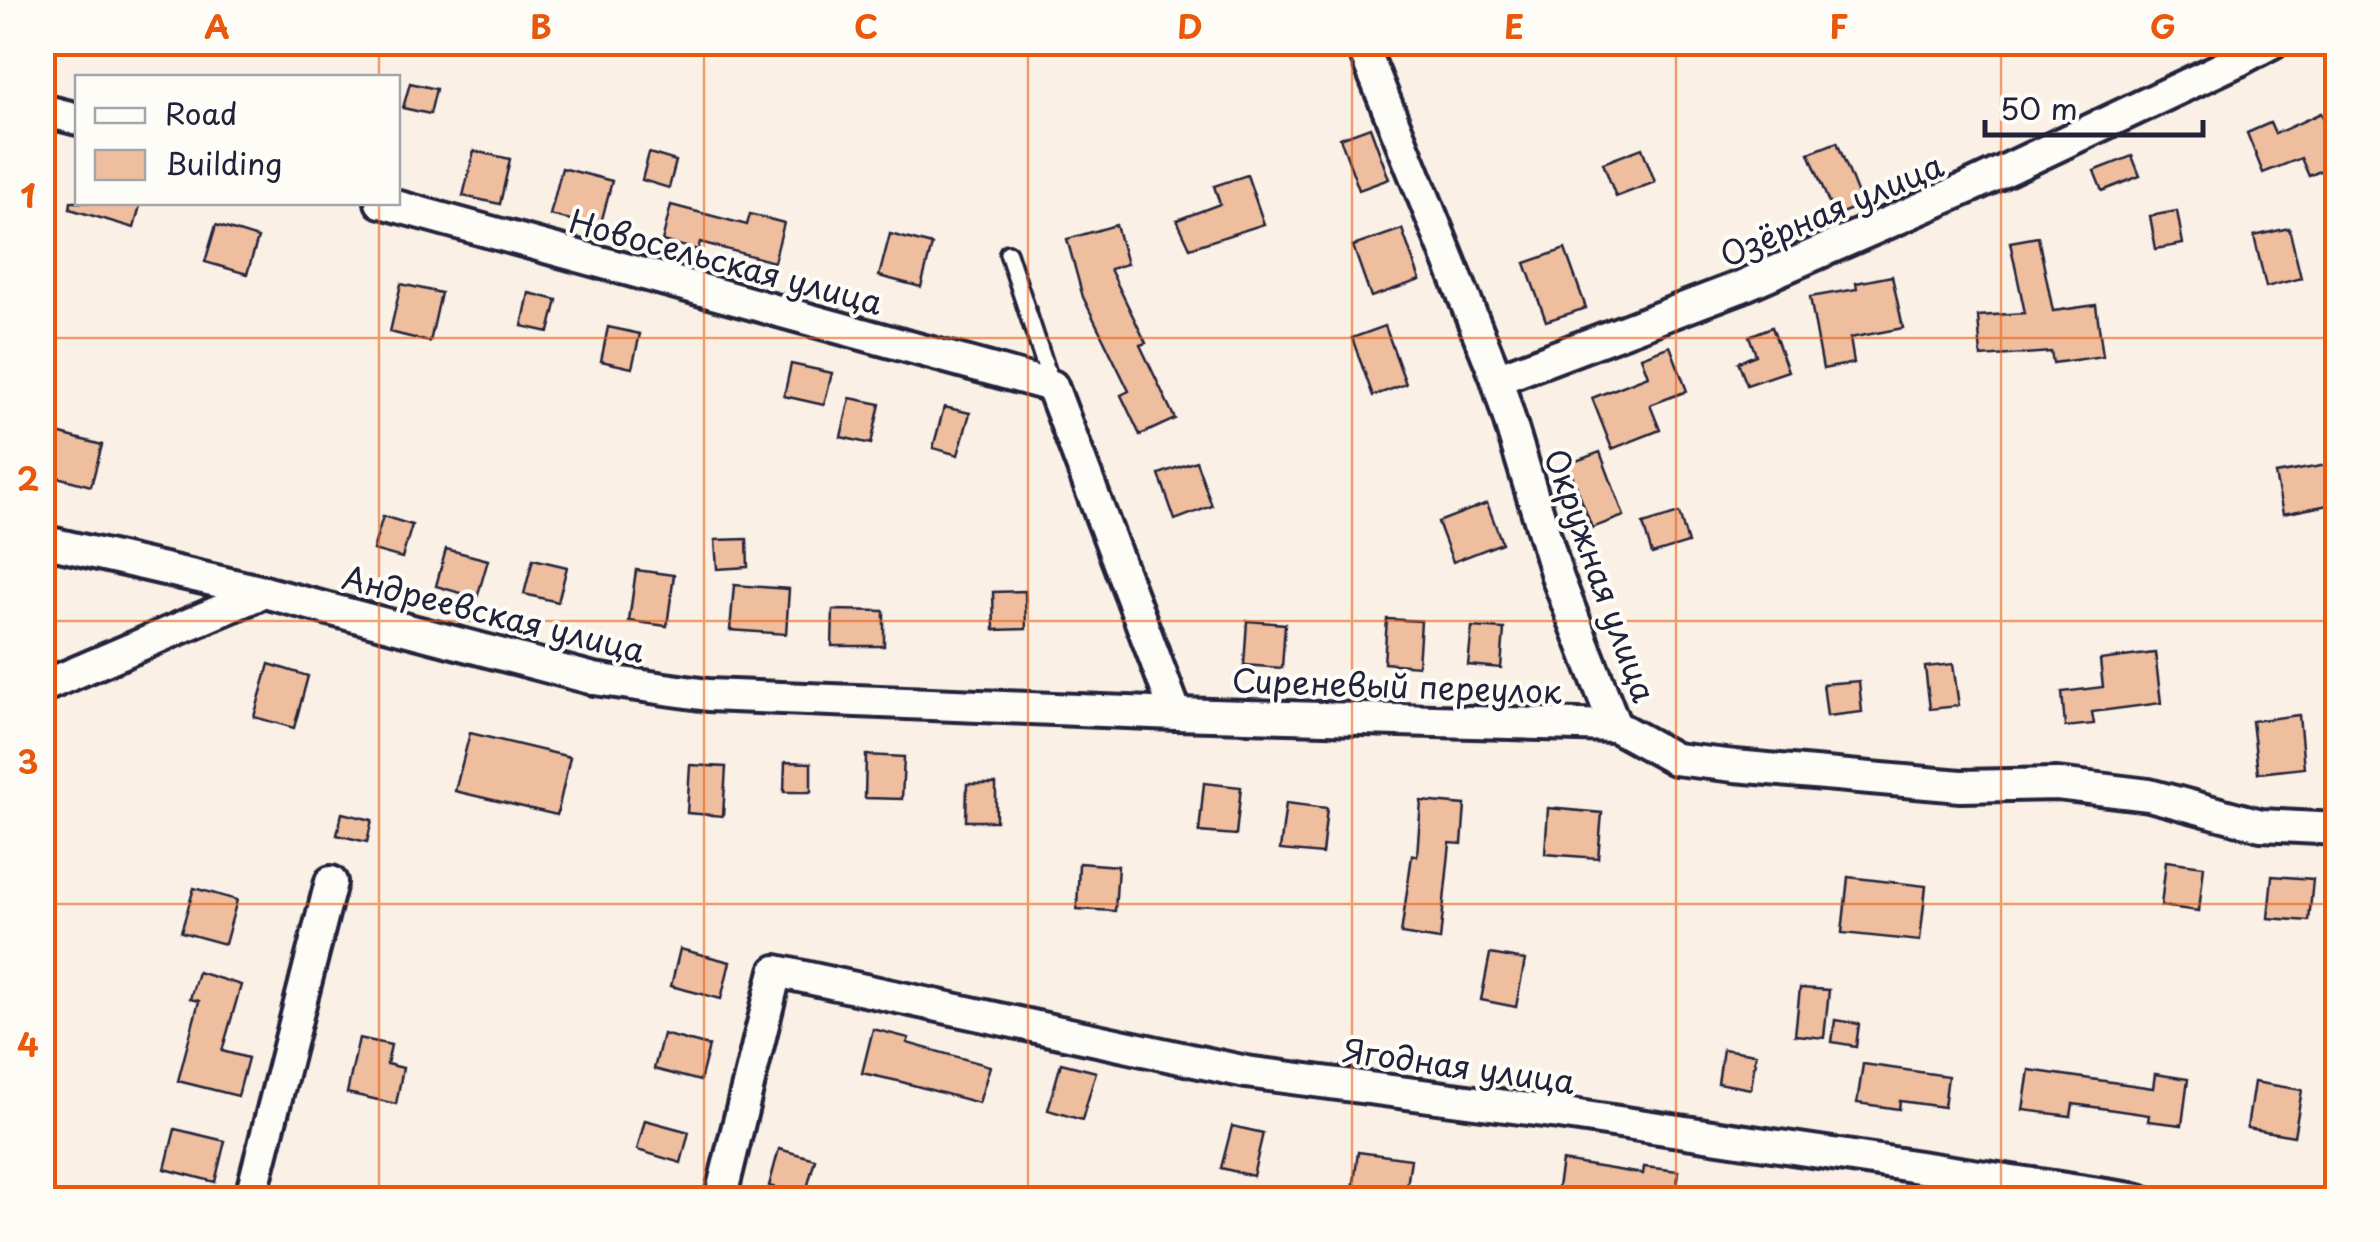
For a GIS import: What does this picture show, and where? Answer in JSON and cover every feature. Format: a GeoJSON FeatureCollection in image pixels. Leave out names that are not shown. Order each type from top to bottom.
{"type":"FeatureCollection","features":[{"type":"Feature","properties":{"kind":"street","name":"Окружная улица"},"geometry":{"type":"LineString","coordinates":[[1361,42],[1497,379],[1558,579],[1615,726],[1675,759],[1961,786],[2057,784],[2150,795],[2261,825],[2338,829]]}},
{"type":"Feature","properties":{"kind":"street","name":"Озёрная улица"},"geometry":{"type":"LineString","coordinates":[[1497,379],[1740,287],[1972,186],[2234,51],[2273,42]]}},
{"type":"Feature","properties":{"kind":"street"},"geometry":{"type":"LineString","coordinates":[[42,110],[75,118]]}},
{"type":"Feature","properties":{"kind":"street","name":"Новосельская улица"},"geometry":{"type":"LineString","coordinates":[[392,205],[1052,386]]}},
{"type":"Feature","properties":{"kind":"street"},"geometry":{"type":"LineString","coordinates":[[1052,386],[1176,714]]}},
{"type":"Feature","properties":{"kind":"street","name":"Андреевская улица"},"geometry":{"type":"LineString","coordinates":[[42,541],[264,592],[594,679],[689,692],[1176,714]]}},
{"type":"Feature","properties":{"kind":"street"},"geometry":{"type":"LineString","coordinates":[[42,688],[264,592]]}},
{"type":"Feature","properties":{"kind":"street","name":"Сиреневый переулок"},"geometry":{"type":"LineString","coordinates":[[1176,714],[1615,726]]}},
{"type":"Feature","properties":{"kind":"street"},"geometry":{"type":"LineString","coordinates":[[250,1200],[332,882]]}},
{"type":"Feature","properties":{"kind":"street","name":"Ягодная улица"},"geometry":{"type":"LineString","coordinates":[[720,1200],[776,970],[1246,1072],[1578,1116],[2138,1200]]}},
{"type":"Feature","properties":{"kind":"lane"},"geometry":{"type":"LineString","coordinates":[[1008,254],[1052,386]]}},
{"type":"Feature","properties":{"kind":"building"},"geometry":{"type":"Polygon","coordinates":[[[410,83],[436,89],[430,114],[403,108],[410,83]]]}},
{"type":"Feature","properties":{"kind":"building"},"geometry":{"type":"Polygon","coordinates":[[[2321,113],[2338,150],[2338,163],[2309,176],[2301,158],[2263,173],[2247,133],[2270,123],[2275,134],[2321,113]]]}},
{"type":"Feature","properties":{"kind":"building"},"geometry":{"type":"Polygon","coordinates":[[[1370,127],[1389,179],[1359,190],[1340,138],[1370,127]]]}},
{"type":"Feature","properties":{"kind":"building"},"geometry":{"type":"Polygon","coordinates":[[[1837,142],[1862,205],[1834,216],[1809,153],[1837,142]]]}},
{"type":"Feature","properties":{"kind":"building"},"geometry":{"type":"Polygon","coordinates":[[[1642,148],[1655,182],[1616,197],[1603,163],[1642,148]]]}},
{"type":"Feature","properties":{"kind":"building"},"geometry":{"type":"Polygon","coordinates":[[[474,151],[510,159],[500,204],[463,196],[474,151]]]}},
{"type":"Feature","properties":{"kind":"building"},"geometry":{"type":"Polygon","coordinates":[[[649,153],[676,161],[669,188],[642,180],[649,153]]]}},
{"type":"Feature","properties":{"kind":"building"},"geometry":{"type":"Polygon","coordinates":[[[2132,156],[2140,176],[2102,191],[2094,171],[2132,156]]]}},
{"type":"Feature","properties":{"kind":"building"},"geometry":{"type":"Polygon","coordinates":[[[562,168],[612,181],[600,227],[550,215],[562,168]]]}},
{"type":"Feature","properties":{"kind":"building"},"geometry":{"type":"Polygon","coordinates":[[[1247,175],[1264,224],[1190,248],[1177,220],[1220,204],[1214,186],[1247,175]]]}},
{"type":"Feature","properties":{"kind":"building"},"geometry":{"type":"Polygon","coordinates":[[[71,202],[140,205],[134,228],[70,209],[71,202]]]}},
{"type":"Feature","properties":{"kind":"building"},"geometry":{"type":"Polygon","coordinates":[[[671,205],[747,225],[750,214],[784,223],[774,262],[700,242],[698,250],[662,241],[671,205]]]}},
{"type":"Feature","properties":{"kind":"building"},"geometry":{"type":"Polygon","coordinates":[[[2177,211],[2183,244],[2156,249],[2150,216],[2177,211]]]}},
{"type":"Feature","properties":{"kind":"building"},"geometry":{"type":"Polygon","coordinates":[[[216,225],[258,238],[247,274],[205,262],[216,225]]]}},
{"type":"Feature","properties":{"kind":"building"},"geometry":{"type":"Polygon","coordinates":[[[1116,225],[1127,264],[1110,269],[1146,343],[1140,345],[1175,419],[1140,435],[1121,395],[1129,391],[1083,297],[1067,239],[1116,225]]]}},
{"type":"Feature","properties":{"kind":"building"},"geometry":{"type":"Polygon","coordinates":[[[2289,228],[2301,278],[2266,287],[2254,236],[2289,228]]]}},
{"type":"Feature","properties":{"kind":"building"},"geometry":{"type":"Polygon","coordinates":[[[1402,229],[1420,280],[1371,297],[1353,246],[1402,229]]]}},
{"type":"Feature","properties":{"kind":"building"},"geometry":{"type":"Polygon","coordinates":[[[890,234],[932,245],[921,287],[879,276],[890,234]]]}},
{"type":"Feature","properties":{"kind":"building"},"geometry":{"type":"Polygon","coordinates":[[[2038,237],[2053,311],[2096,305],[2103,356],[2053,363],[2051,352],[1981,357],[1978,316],[2025,313],[2010,242],[2038,237]]]}},
{"type":"Feature","properties":{"kind":"building"},"geometry":{"type":"Polygon","coordinates":[[[1565,249],[1586,308],[1546,321],[1525,263],[1565,249]]]}},
{"type":"Feature","properties":{"kind":"building"},"geometry":{"type":"Polygon","coordinates":[[[1892,276],[1903,328],[1850,338],[1854,363],[1823,369],[1810,297],[1857,289],[1856,283],[1892,276]]]}},
{"type":"Feature","properties":{"kind":"building"},"geometry":{"type":"Polygon","coordinates":[[[401,284],[441,293],[430,342],[390,332],[401,284]]]}},
{"type":"Feature","properties":{"kind":"building"},"geometry":{"type":"Polygon","coordinates":[[[529,293],[557,300],[549,332],[522,326],[529,293]]]}},
{"type":"Feature","properties":{"kind":"building"},"geometry":{"type":"Polygon","coordinates":[[[1385,326],[1406,384],[1373,396],[1352,338],[1385,326]]]}},
{"type":"Feature","properties":{"kind":"building"},"geometry":{"type":"Polygon","coordinates":[[[608,327],[640,334],[632,368],[601,361],[608,327]]]}},
{"type":"Feature","properties":{"kind":"building"},"geometry":{"type":"Polygon","coordinates":[[[1772,327],[1788,371],[1747,385],[1738,362],[1756,355],[1749,336],[1772,327]]]}},
{"type":"Feature","properties":{"kind":"building"},"geometry":{"type":"Polygon","coordinates":[[[1670,346],[1687,391],[1650,405],[1660,430],[1612,449],[1592,398],[1648,376],[1641,357],[1670,346]]]}},
{"type":"Feature","properties":{"kind":"building"},"geometry":{"type":"Polygon","coordinates":[[[791,364],[832,373],[824,405],[784,396],[791,364]]]}},
{"type":"Feature","properties":{"kind":"building"},"geometry":{"type":"Polygon","coordinates":[[[850,398],[880,404],[871,444],[841,437],[850,398]]]}},
{"type":"Feature","properties":{"kind":"building"},"geometry":{"type":"Polygon","coordinates":[[[944,407],[970,413],[958,455],[933,448],[944,407]]]}},
{"type":"Feature","properties":{"kind":"building"},"geometry":{"type":"Polygon","coordinates":[[[42,429],[102,445],[91,486],[42,473],[42,429]]]}},
{"type":"Feature","properties":{"kind":"building"},"geometry":{"type":"Polygon","coordinates":[[[1600,452],[1624,516],[1592,528],[1568,464],[1600,452]]]}},
{"type":"Feature","properties":{"kind":"building"},"geometry":{"type":"Polygon","coordinates":[[[1196,461],[1212,506],[1175,520],[1159,474],[1196,461]]]}},
{"type":"Feature","properties":{"kind":"building"},"geometry":{"type":"Polygon","coordinates":[[[2338,463],[2338,503],[2283,514],[2275,474],[2338,463]]]}},
{"type":"Feature","properties":{"kind":"building"},"geometry":{"type":"Polygon","coordinates":[[[1487,503],[1502,543],[1453,562],[1438,522],[1487,503]]]}},
{"type":"Feature","properties":{"kind":"building"},"geometry":{"type":"Polygon","coordinates":[[[1679,513],[1688,543],[1652,554],[1643,524],[1679,513]]]}},
{"type":"Feature","properties":{"kind":"building"},"geometry":{"type":"Polygon","coordinates":[[[383,516],[412,525],[402,558],[373,550],[383,516]]]}},
{"type":"Feature","properties":{"kind":"building"},"geometry":{"type":"Polygon","coordinates":[[[747,539],[748,567],[717,569],[715,540],[747,539]]]}},
{"type":"Feature","properties":{"kind":"building"},"geometry":{"type":"Polygon","coordinates":[[[446,549],[488,560],[477,598],[436,586],[446,549]]]}},
{"type":"Feature","properties":{"kind":"building"},"geometry":{"type":"Polygon","coordinates":[[[533,559],[567,567],[558,602],[524,594],[533,559]]]}},
{"type":"Feature","properties":{"kind":"building"},"geometry":{"type":"Polygon","coordinates":[[[636,570],[674,575],[667,626],[629,621],[636,570]]]}},
{"type":"Feature","properties":{"kind":"building"},"geometry":{"type":"Polygon","coordinates":[[[734,585],[789,589],[786,634],[730,630],[734,585]]]}},
{"type":"Feature","properties":{"kind":"building"},"geometry":{"type":"Polygon","coordinates":[[[1025,591],[1026,629],[994,630],[993,592],[1025,591]]]}},
{"type":"Feature","properties":{"kind":"building"},"geometry":{"type":"Polygon","coordinates":[[[833,610],[884,611],[884,646],[832,646],[833,610]]]}},
{"type":"Feature","properties":{"kind":"building"},"geometry":{"type":"Polygon","coordinates":[[[1387,619],[1421,621],[1418,666],[1384,663],[1387,619]]]}},
{"type":"Feature","properties":{"kind":"building"},"geometry":{"type":"Polygon","coordinates":[[[1247,621],[1285,624],[1282,668],[1244,665],[1247,621]]]}},
{"type":"Feature","properties":{"kind":"building"},"geometry":{"type":"Polygon","coordinates":[[[1472,627],[1504,629],[1501,668],[1468,665],[1472,627]]]}},
{"type":"Feature","properties":{"kind":"building"},"geometry":{"type":"Polygon","coordinates":[[[2155,653],[2161,703],[2092,712],[2094,724],[2065,727],[2062,692],[2103,687],[2100,660],[2155,653]]]}},
{"type":"Feature","properties":{"kind":"building"},"geometry":{"type":"Polygon","coordinates":[[[269,664],[308,676],[294,728],[254,717],[269,664]]]}},
{"type":"Feature","properties":{"kind":"building"},"geometry":{"type":"Polygon","coordinates":[[[1953,664],[1959,706],[1930,709],[1925,667],[1953,664]]]}},
{"type":"Feature","properties":{"kind":"building"},"geometry":{"type":"Polygon","coordinates":[[[1859,681],[1862,712],[1827,716],[1823,684],[1859,681]]]}},
{"type":"Feature","properties":{"kind":"building"},"geometry":{"type":"Polygon","coordinates":[[[2299,715],[2304,768],[2258,773],[2252,721],[2299,715]]]}},
{"type":"Feature","properties":{"kind":"building"},"geometry":{"type":"Polygon","coordinates":[[[470,733],[570,757],[557,815],[455,791],[470,733]]]}},
{"type":"Feature","properties":{"kind":"building"},"geometry":{"type":"Polygon","coordinates":[[[866,755],[904,757],[902,799],[865,798],[866,755]]]}},
{"type":"Feature","properties":{"kind":"building"},"geometry":{"type":"Polygon","coordinates":[[[785,762],[811,763],[811,792],[784,792],[785,762]]]}},
{"type":"Feature","properties":{"kind":"building"},"geometry":{"type":"Polygon","coordinates":[[[690,765],[726,767],[723,816],[687,813],[690,765]]]}},
{"type":"Feature","properties":{"kind":"building"},"geometry":{"type":"Polygon","coordinates":[[[1204,783],[1241,787],[1236,835],[1199,832],[1204,783]]]}},
{"type":"Feature","properties":{"kind":"building"},"geometry":{"type":"Polygon","coordinates":[[[967,784],[996,784],[996,821],[966,821],[967,784]]]}},
{"type":"Feature","properties":{"kind":"building"},"geometry":{"type":"Polygon","coordinates":[[[1421,801],[1465,805],[1462,844],[1450,843],[1440,940],[1401,934],[1412,855],[1417,856],[1421,801]]]}},
{"type":"Feature","properties":{"kind":"building"},"geometry":{"type":"Polygon","coordinates":[[[1286,803],[1327,808],[1322,854],[1280,850],[1286,803]]]}},
{"type":"Feature","properties":{"kind":"building"},"geometry":{"type":"Polygon","coordinates":[[[1548,808],[1602,813],[1598,858],[1545,854],[1548,808]]]}},
{"type":"Feature","properties":{"kind":"building"},"geometry":{"type":"Polygon","coordinates":[[[342,813],[372,820],[367,842],[337,835],[342,813]]]}},
{"type":"Feature","properties":{"kind":"building"},"geometry":{"type":"Polygon","coordinates":[[[2166,861],[2204,866],[2199,911],[2161,906],[2166,861]]]}},
{"type":"Feature","properties":{"kind":"building"},"geometry":{"type":"Polygon","coordinates":[[[1079,863],[1118,866],[1115,911],[1077,909],[1079,863]]]}},
{"type":"Feature","properties":{"kind":"building"},"geometry":{"type":"Polygon","coordinates":[[[2272,876],[2313,879],[2309,921],[2268,918],[2272,876]]]}},
{"type":"Feature","properties":{"kind":"building"},"geometry":{"type":"Polygon","coordinates":[[[1848,877],[1926,886],[1920,941],[1842,933],[1848,877]]]}},
{"type":"Feature","properties":{"kind":"building"},"geometry":{"type":"Polygon","coordinates":[[[194,888],[237,900],[225,944],[181,932],[194,888]]]}},
{"type":"Feature","properties":{"kind":"building"},"geometry":{"type":"Polygon","coordinates":[[[680,949],[730,962],[721,999],[671,986],[680,949]]]}},
{"type":"Feature","properties":{"kind":"building"},"geometry":{"type":"Polygon","coordinates":[[[1490,954],[1525,960],[1516,1007],[1481,1000],[1490,954]]]}},
{"type":"Feature","properties":{"kind":"building"},"geometry":{"type":"Polygon","coordinates":[[[198,972],[241,985],[222,1051],[248,1058],[238,1096],[178,1081],[199,1001],[190,999],[198,972]]]}},
{"type":"Feature","properties":{"kind":"building"},"geometry":{"type":"Polygon","coordinates":[[[1800,988],[1829,990],[1824,1038],[1795,1035],[1800,988]]]}},
{"type":"Feature","properties":{"kind":"building"},"geometry":{"type":"Polygon","coordinates":[[[1835,1020],[1859,1024],[1856,1046],[1832,1042],[1835,1020]]]}},
{"type":"Feature","properties":{"kind":"building"},"geometry":{"type":"Polygon","coordinates":[[[873,1029],[909,1038],[907,1043],[990,1066],[979,1103],[862,1073],[873,1029]]]}},
{"type":"Feature","properties":{"kind":"building"},"geometry":{"type":"Polygon","coordinates":[[[663,1034],[709,1046],[700,1081],[654,1069],[663,1034]]]}},
{"type":"Feature","properties":{"kind":"building"},"geometry":{"type":"Polygon","coordinates":[[[359,1038],[391,1045],[387,1064],[403,1068],[396,1104],[347,1093],[359,1038]]]}},
{"type":"Feature","properties":{"kind":"building"},"geometry":{"type":"Polygon","coordinates":[[[1723,1049],[1756,1054],[1751,1089],[1718,1083],[1723,1049]]]}},
{"type":"Feature","properties":{"kind":"building"},"geometry":{"type":"Polygon","coordinates":[[[1061,1063],[1096,1072],[1082,1120],[1048,1110],[1061,1063]]]}},
{"type":"Feature","properties":{"kind":"building"},"geometry":{"type":"Polygon","coordinates":[[[1863,1064],[1948,1076],[1944,1107],[1900,1101],[1899,1109],[1857,1103],[1863,1064]]]}},
{"type":"Feature","properties":{"kind":"building"},"geometry":{"type":"Polygon","coordinates":[[[2029,1070],[2153,1088],[2155,1074],[2188,1079],[2182,1125],[2148,1121],[2149,1115],[2073,1104],[2071,1116],[2023,1110],[2029,1070]]]}},
{"type":"Feature","properties":{"kind":"building"},"geometry":{"type":"Polygon","coordinates":[[[2254,1082],[2302,1090],[2294,1136],[2247,1128],[2254,1082]]]}},
{"type":"Feature","properties":{"kind":"building"},"geometry":{"type":"Polygon","coordinates":[[[645,1120],[689,1132],[681,1163],[637,1150],[645,1120]]]}},
{"type":"Feature","properties":{"kind":"building"},"geometry":{"type":"Polygon","coordinates":[[[1232,1126],[1263,1133],[1253,1176],[1221,1168],[1232,1126]]]}},
{"type":"Feature","properties":{"kind":"building"},"geometry":{"type":"Polygon","coordinates":[[[175,1129],[225,1141],[215,1182],[165,1169],[175,1129]]]}},
{"type":"Feature","properties":{"kind":"building"},"geometry":{"type":"Polygon","coordinates":[[[779,1149],[815,1159],[805,1196],[769,1186],[779,1149]]]}},
{"type":"Feature","properties":{"kind":"building"},"geometry":{"type":"Polygon","coordinates":[[[1358,1152],[1411,1159],[1405,1200],[1352,1198],[1358,1152]]]}},
{"type":"Feature","properties":{"kind":"building"},"geometry":{"type":"Polygon","coordinates":[[[1562,1161],[1643,1174],[1644,1167],[1679,1171],[1675,1200],[1556,1200],[1562,1161]]]}}]}
